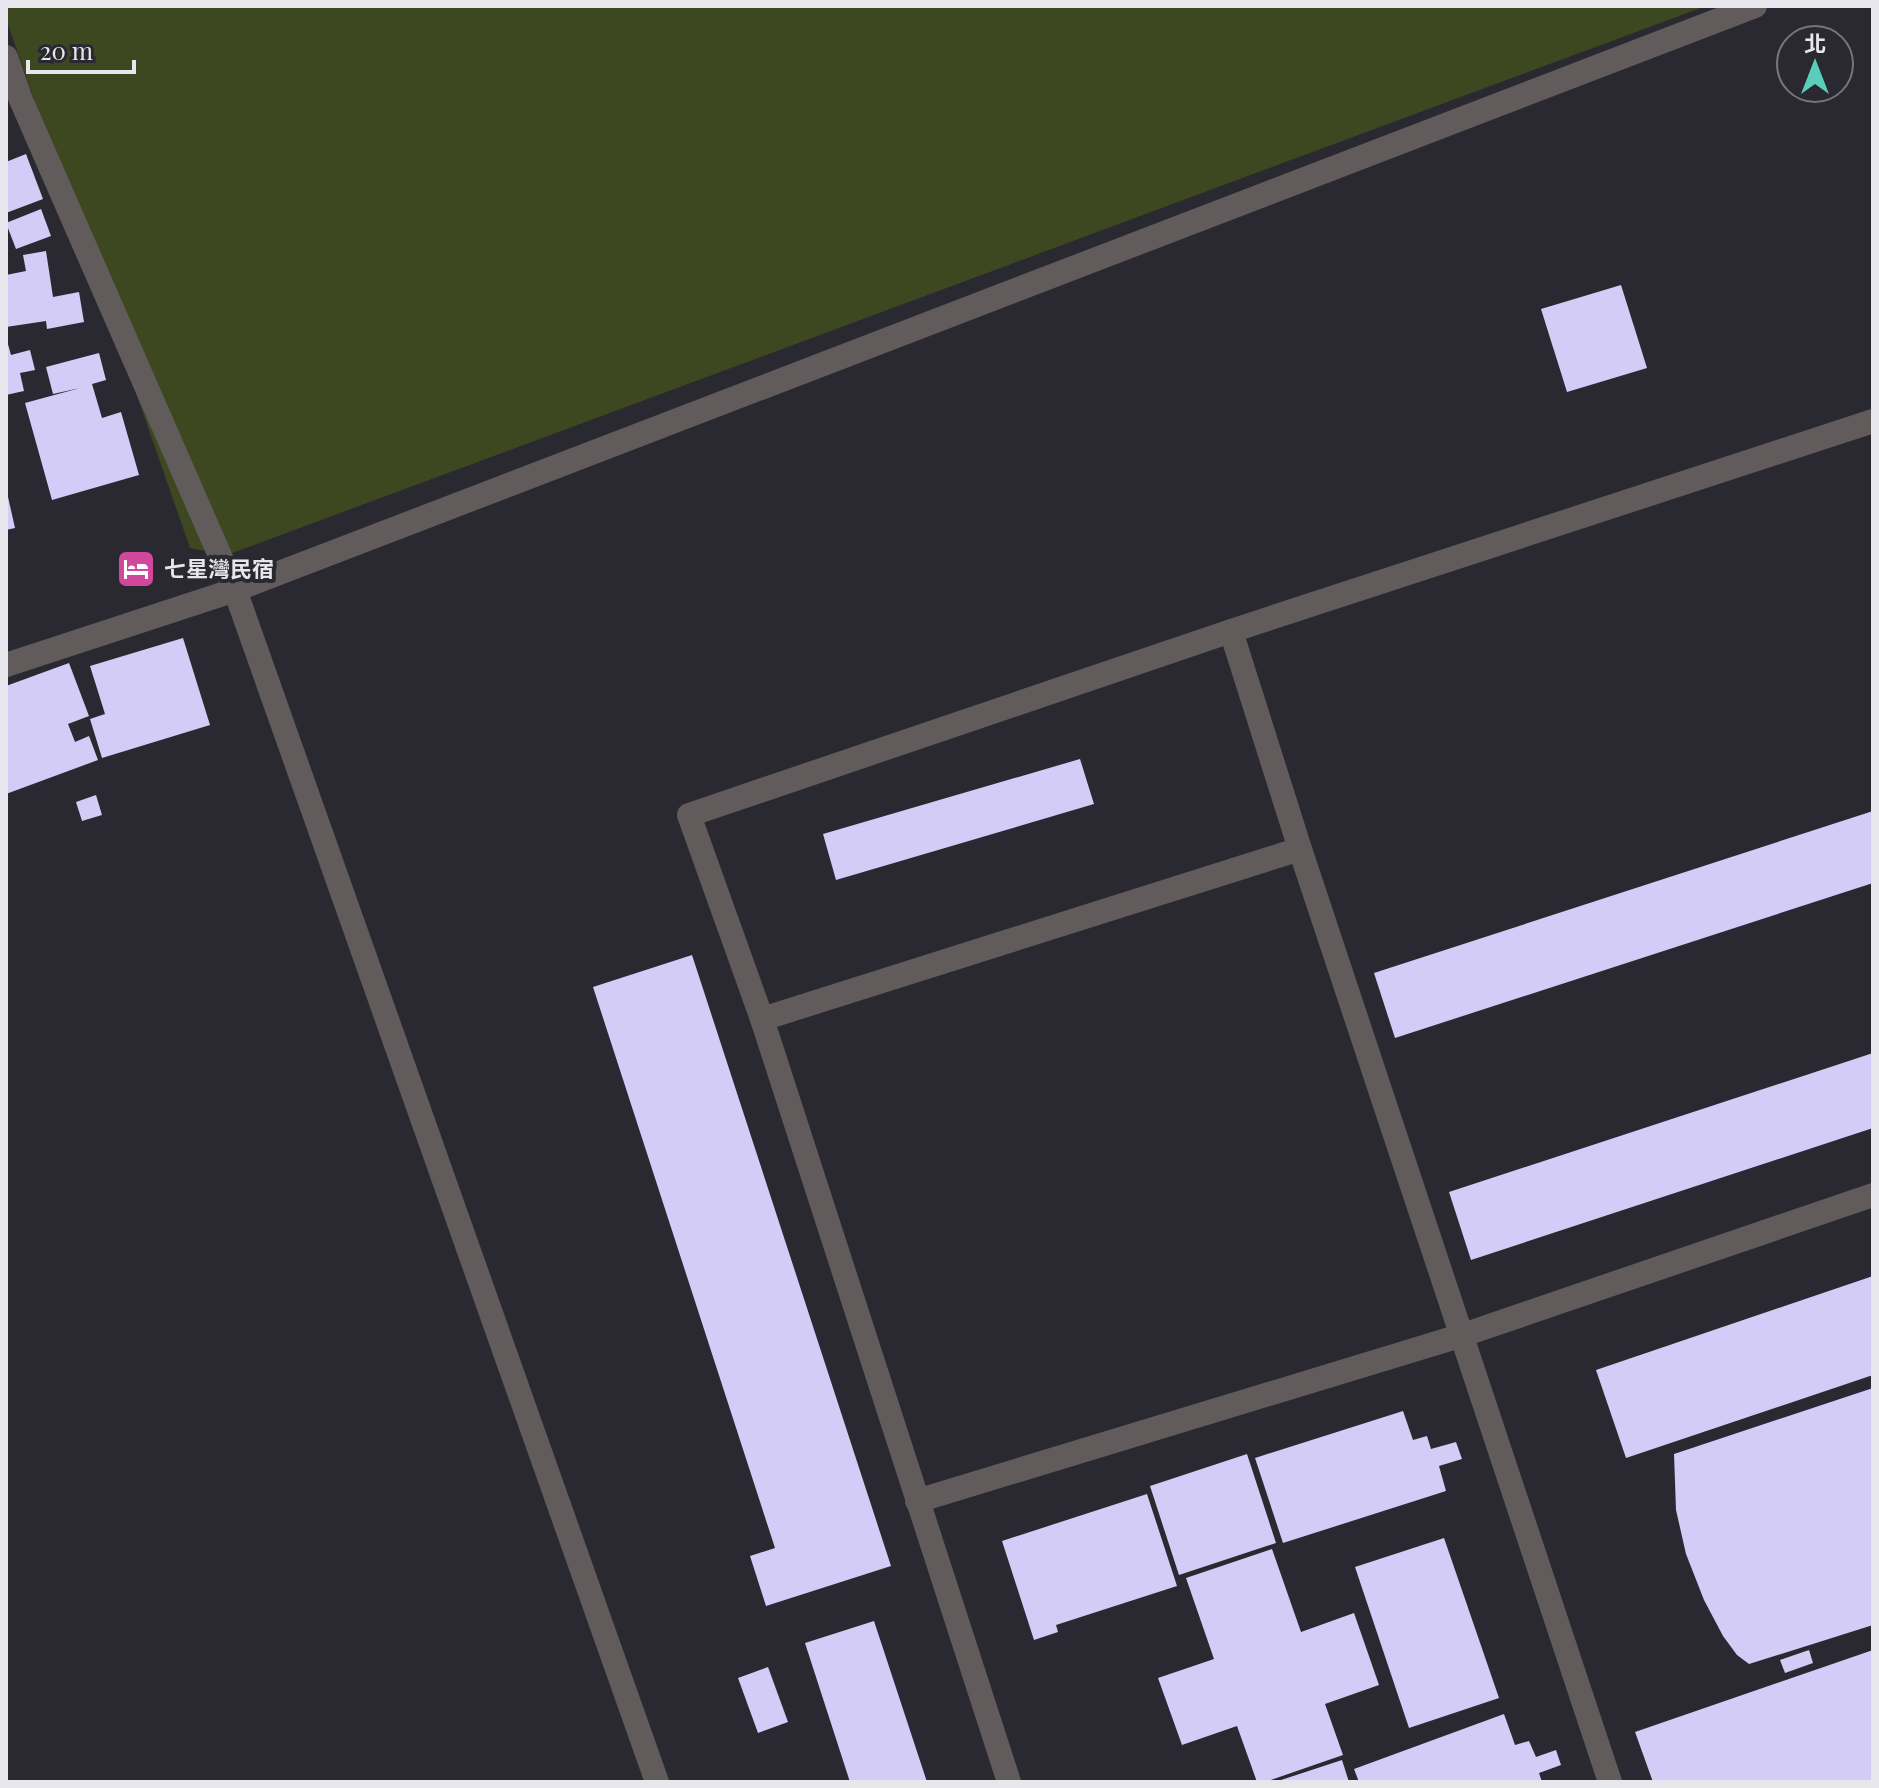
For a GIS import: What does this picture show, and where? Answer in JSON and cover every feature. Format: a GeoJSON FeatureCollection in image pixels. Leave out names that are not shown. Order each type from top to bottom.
{"type":"FeatureCollection","features":[{"type":"Feature","properties":{"kind":"street"},"geometry":{"type":"LineString","coordinates":[[6,665],[235,590],[1755,6]]}},
{"type":"Feature","properties":{"kind":"street"},"geometry":{"type":"LineString","coordinates":[[6,57],[21,100],[235,590],[657,1782]]}},
{"type":"Feature","properties":{"kind":"street"},"geometry":{"type":"LineString","coordinates":[[1009,1782],[762,1019],[689,815],[1231,631],[1873,421]]}},
{"type":"Feature","properties":{"kind":"street"},"geometry":{"type":"LineString","coordinates":[[1231,631],[1300,849],[1610,1782]]}},
{"type":"Feature","properties":{"kind":"street"},"geometry":{"type":"LineString","coordinates":[[762,1019],[1300,849]]}},
{"type":"Feature","properties":{"kind":"street"},"geometry":{"type":"LineString","coordinates":[[917,1501],[1463,1335],[1873,1195]]}},
{"type":"Feature","properties":{"kind":"green space"},"geometry":{"type":"Polygon","coordinates":[[[6,6],[1706,6],[227,555],[190,548],[6,19],[6,6]]]}},
{"type":"Feature","properties":{"kind":"building"},"geometry":{"type":"Polygon","coordinates":[[[26,154],[43,199],[6,213],[6,162],[26,154]]]}},
{"type":"Feature","properties":{"kind":"building"},"geometry":{"type":"Polygon","coordinates":[[[41,209],[51,236],[16,249],[6,223],[41,209]]]}},
{"type":"Feature","properties":{"kind":"building"},"geometry":{"type":"Polygon","coordinates":[[[46,251],[53,297],[79,292],[84,322],[47,329],[46,321],[6,327],[6,275],[26,271],[23,255],[46,251]]]}},
{"type":"Feature","properties":{"kind":"building"},"geometry":{"type":"Polygon","coordinates":[[[1621,285],[1647,368],[1567,392],[1541,309],[1621,285]]]}},
{"type":"Feature","properties":{"kind":"building"},"geometry":{"type":"Polygon","coordinates":[[[6,337],[11,355],[30,350],[35,370],[20,373],[24,391],[6,395],[6,337]]]}},
{"type":"Feature","properties":{"kind":"building"},"geometry":{"type":"Polygon","coordinates":[[[99,353],[106,380],[92,384],[102,418],[121,412],[139,475],[52,500],[25,403],[80,388],[53,394],[46,367],[99,353]]]}},
{"type":"Feature","properties":{"kind":"building"},"geometry":{"type":"Polygon","coordinates":[[[6,488],[15,528],[6,530],[6,488]]]}},
{"type":"Feature","properties":{"kind":"building"},"geometry":{"type":"Polygon","coordinates":[[[183,638],[210,725],[102,758],[90,719],[105,714],[90,666],[183,638]]]}},
{"type":"Feature","properties":{"kind":"building"},"geometry":{"type":"Polygon","coordinates":[[[69,663],[89,716],[68,724],[75,742],[89,736],[98,760],[6,794],[6,686],[69,663]]]}},
{"type":"Feature","properties":{"kind":"building"},"geometry":{"type":"Polygon","coordinates":[[[1080,759],[1094,804],[836,880],[823,834],[1080,759]]]}},
{"type":"Feature","properties":{"kind":"building"},"geometry":{"type":"Polygon","coordinates":[[[96,795],[102,815],[82,821],[76,802],[96,795]]]}},
{"type":"Feature","properties":{"kind":"building"},"geometry":{"type":"Polygon","coordinates":[[[1873,811],[1873,883],[1395,1038],[1374,973],[1873,811]]]}},
{"type":"Feature","properties":{"kind":"building"},"geometry":{"type":"Polygon","coordinates":[[[692,955],[891,1566],[766,1606],[750,1556],[775,1548],[593,987],[692,955]]]}},
{"type":"Feature","properties":{"kind":"building"},"geometry":{"type":"Polygon","coordinates":[[[1873,1053],[1873,1128],[1471,1260],[1449,1192],[1873,1053]]]}},
{"type":"Feature","properties":{"kind":"building"},"geometry":{"type":"Polygon","coordinates":[[[1873,1276],[1873,1375],[1626,1458],[1596,1370],[1873,1276]]]}},
{"type":"Feature","properties":{"kind":"building"},"geometry":{"type":"Polygon","coordinates":[[[1873,1388],[1873,1625],[1749,1664],[1737,1655],[1723,1636],[1704,1600],[1686,1554],[1676,1510],[1674,1454],[1873,1388]]]}},
{"type":"Feature","properties":{"kind":"building"},"geometry":{"type":"Polygon","coordinates":[[[1403,1411],[1413,1440],[1427,1436],[1431,1449],[1456,1442],[1462,1459],[1439,1466],[1446,1491],[1283,1543],[1255,1458],[1403,1411]]]}},
{"type":"Feature","properties":{"kind":"building"},"geometry":{"type":"Polygon","coordinates":[[[1247,1454],[1276,1543],[1179,1575],[1150,1486],[1247,1454]]]}},
{"type":"Feature","properties":{"kind":"building"},"geometry":{"type":"Polygon","coordinates":[[[1147,1494],[1177,1586],[1056,1625],[1058,1632],[1034,1640],[1002,1541],[1147,1494]]]}},
{"type":"Feature","properties":{"kind":"building"},"geometry":{"type":"Polygon","coordinates":[[[1444,1538],[1499,1698],[1409,1728],[1355,1567],[1444,1538]]]}},
{"type":"Feature","properties":{"kind":"building"},"geometry":{"type":"Polygon","coordinates":[[[1272,1549],[1301,1632],[1354,1613],[1379,1685],[1325,1704],[1343,1755],[1257,1782],[1237,1726],[1182,1745],[1158,1678],[1214,1659],[1186,1578],[1272,1549]]]}},
{"type":"Feature","properties":{"kind":"building"},"geometry":{"type":"Polygon","coordinates":[[[874,1621],[927,1782],[850,1782],[805,1643],[874,1621]]]}},
{"type":"Feature","properties":{"kind":"building"},"geometry":{"type":"Polygon","coordinates":[[[1809,1650],[1813,1663],[1785,1673],[1780,1660],[1809,1650]]]}},
{"type":"Feature","properties":{"kind":"building"},"geometry":{"type":"Polygon","coordinates":[[[1873,1650],[1873,1782],[1653,1782],[1635,1732],[1873,1650]]]}},
{"type":"Feature","properties":{"kind":"building"},"geometry":{"type":"Polygon","coordinates":[[[768,1667],[788,1722],[758,1733],[738,1678],[768,1667]]]}},
{"type":"Feature","properties":{"kind":"building"},"geometry":{"type":"Polygon","coordinates":[[[1504,1714],[1515,1745],[1529,1741],[1536,1757],[1556,1750],[1561,1765],[1539,1773],[1542,1782],[1359,1782],[1354,1769],[1504,1714]]]}},
{"type":"Feature","properties":{"kind":"building"},"geometry":{"type":"Polygon","coordinates":[[[1342,1760],[1349,1782],[1278,1782],[1278,1781],[1342,1760]]]}},
{"type":"Feature","properties":{"kind":"place","name":"七星灣民宿"},"geometry":{"type":"Point","coordinates":[136,569]}}]}
